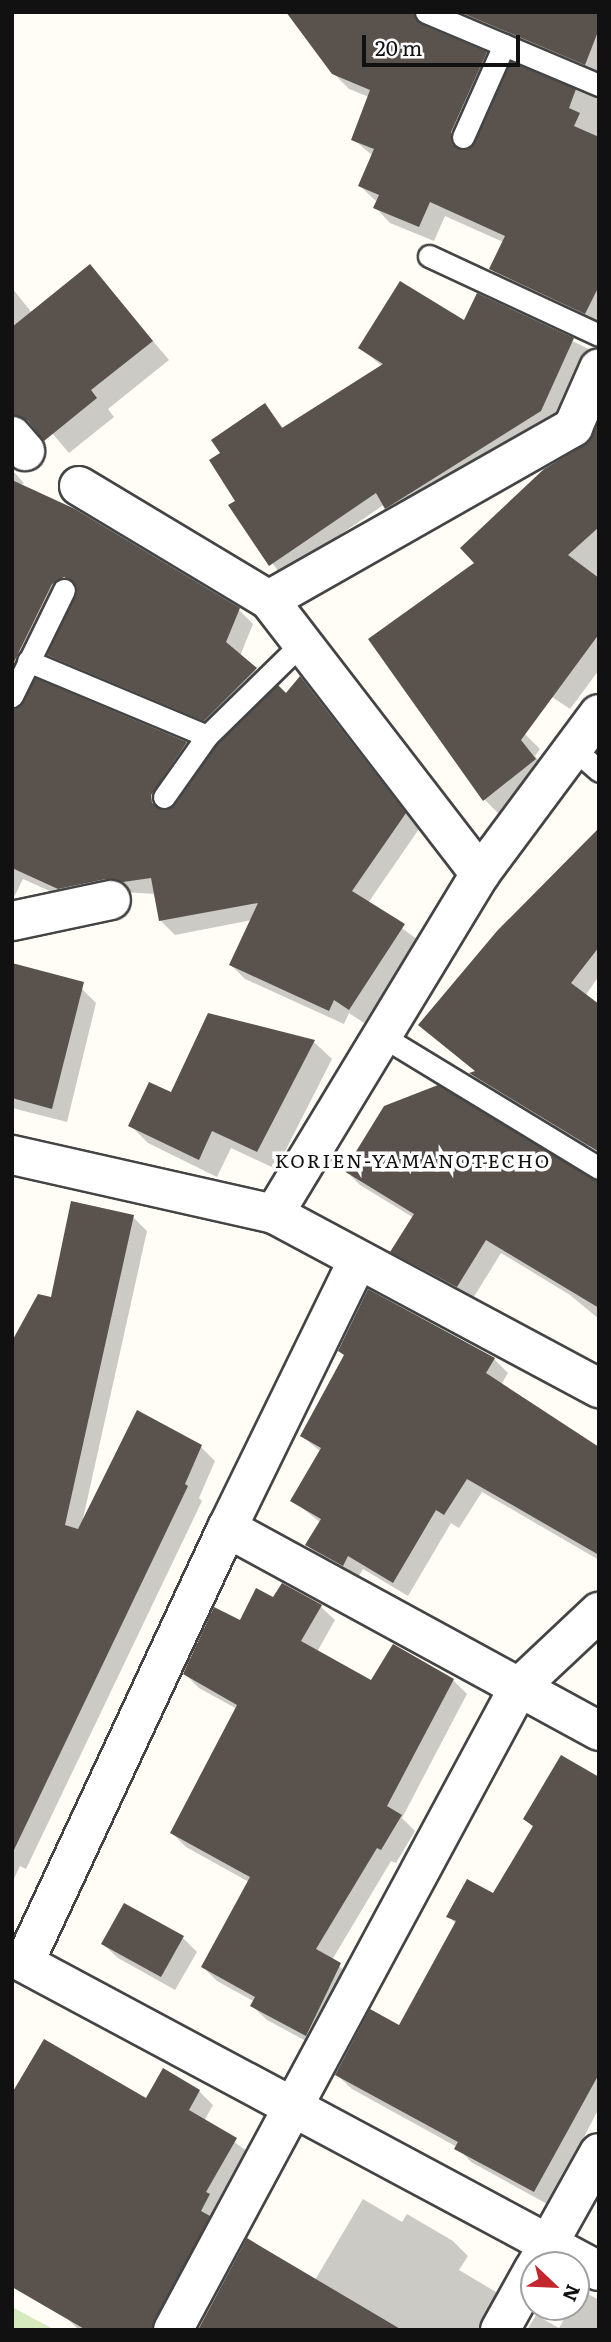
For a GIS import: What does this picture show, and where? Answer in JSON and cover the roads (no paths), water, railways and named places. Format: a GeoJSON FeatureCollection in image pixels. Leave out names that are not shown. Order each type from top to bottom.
{"type":"FeatureCollection","features":[{"type":"Feature","properties":{"kind":"street"},"geometry":{"type":"LineString","coordinates":[[269,600],[573,427],[599,368]]}},
{"type":"Feature","properties":{"kind":"street"},"geometry":{"type":"LineString","coordinates":[[79,486],[269,600],[480,874]]}},
{"type":"Feature","properties":{"kind":"street"},"geometry":{"type":"LineString","coordinates":[[274,1214],[480,874],[586,760],[599,714]]}},
{"type":"Feature","properties":{"kind":"street"},"geometry":{"type":"LineString","coordinates":[[12,921],[111,900]]}},
{"type":"Feature","properties":{"kind":"street"},"geometry":{"type":"LineString","coordinates":[[13,1156],[274,1214],[599,1388]]}},
{"type":"Feature","properties":{"kind":"street"},"geometry":{"type":"LineString","coordinates":[[358,1260],[227,1528],[24,1963],[294,2105],[527,2251]]}},
{"type":"Feature","properties":{"kind":"street"},"geometry":{"type":"LineString","coordinates":[[227,1528],[599,1731]]}},
{"type":"Feature","properties":{"kind":"street"},"geometry":{"type":"LineString","coordinates":[[173,2330],[519,1687],[599,1612]]}},
{"type":"Feature","properties":{"kind":"street"},"geometry":{"type":"LineString","coordinates":[[544,2251],[599,2153]]}},
{"type":"Feature","properties":{"kind":"street"},"geometry":{"type":"LineString","coordinates":[[500,2330],[520,2294]]}},
{"type":"Feature","properties":{"kind":"lane"},"geometry":{"type":"LineString","coordinates":[[426,12],[599,85]]}},
{"type":"Feature","properties":{"kind":"lane"},"geometry":{"type":"LineString","coordinates":[[463,137],[504,45]]}},
{"type":"Feature","properties":{"kind":"lane"},"geometry":{"type":"LineString","coordinates":[[429,256],[599,335]]}},
{"type":"Feature","properties":{"kind":"lane"},"geometry":{"type":"LineString","coordinates":[[12,696],[64,590]]}},
{"type":"Feature","properties":{"kind":"lane"},"geometry":{"type":"LineString","coordinates":[[164,797],[206,736],[302,643]]}},
{"type":"Feature","properties":{"kind":"lane"},"geometry":{"type":"LineString","coordinates":[[28,661],[206,736]]}},
{"type":"Feature","properties":{"kind":"lane"},"geometry":{"type":"LineString","coordinates":[[382,1036],[599,1168]]}},
{"type":"Feature","properties":{"kind":"district","name":"KORIEN-YAMANOTECHO"},"geometry":{"type":"Point","coordinates":[413,1161]}}]}
